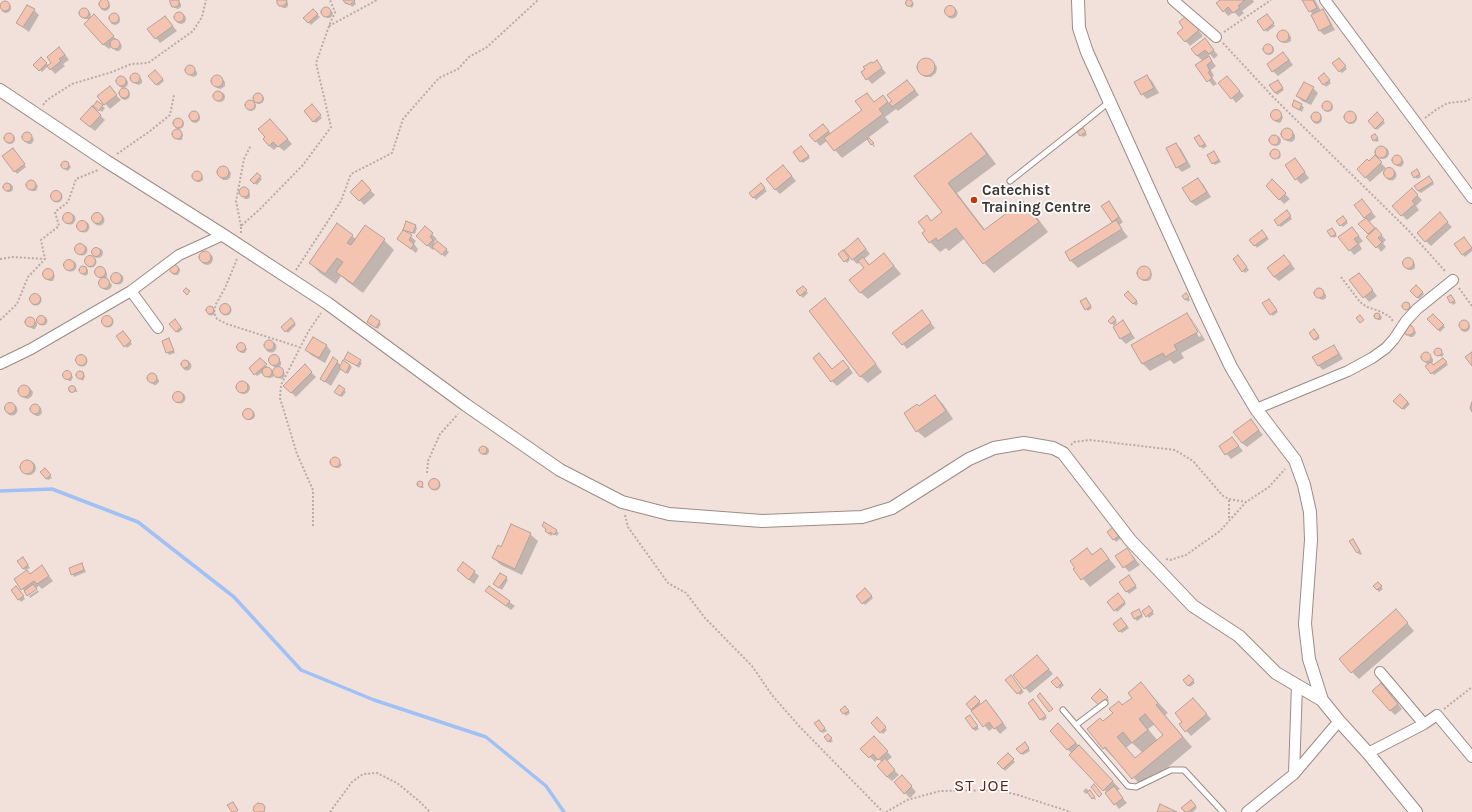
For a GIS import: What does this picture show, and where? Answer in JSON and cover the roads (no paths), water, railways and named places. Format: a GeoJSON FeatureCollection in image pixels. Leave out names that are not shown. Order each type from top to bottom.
{"type":"FeatureCollection","features":[{"type":"Feature","properties":{"kind":"street"},"geometry":{"type":"LineString","coordinates":[[1078,0],[1079,28],[1087,52],[1231,367],[1256,409],[1295,460],[1304,485],[1310,512],[1311,540],[1305,624],[1309,659],[1322,700]]}},
{"type":"Feature","properties":{"kind":"street"},"geometry":{"type":"LineString","coordinates":[[1173,0],[1216,37]]}},
{"type":"Feature","properties":{"kind":"street"},"geometry":{"type":"LineString","coordinates":[[1324,0],[1472,198]]}},
{"type":"Feature","properties":{"kind":"street"},"geometry":{"type":"LineString","coordinates":[[0,90],[106,161],[223,234],[290,280],[328,303],[466,405],[560,470],[622,502],[669,514],[762,521],[862,517],[892,508],[969,459],[994,448],[1024,443],[1053,448],[1063,453],[1130,540],[1181,594],[1204,615],[1239,636],[1276,673],[1322,700],[1416,812]]}},
{"type":"Feature","properties":{"kind":"street"},"geometry":{"type":"LineString","coordinates":[[0,364],[31,349],[130,291],[179,255],[223,234]]}},
{"type":"Feature","properties":{"kind":"street"},"geometry":{"type":"LineString","coordinates":[[1256,409],[1348,371],[1372,358],[1386,348],[1417,309],[1453,280]]}},
{"type":"Feature","properties":{"kind":"street"},"geometry":{"type":"LineString","coordinates":[[130,291],[158,328]]}},
{"type":"Feature","properties":{"kind":"street"},"geometry":{"type":"LineString","coordinates":[[1380,672],[1424,724]]}},
{"type":"Feature","properties":{"kind":"street"},"geometry":{"type":"LineString","coordinates":[[1294,774],[1297,685]]}},
{"type":"Feature","properties":{"kind":"street"},"geometry":{"type":"LineString","coordinates":[[1368,753],[1424,724],[1437,715],[1472,757]]}},
{"type":"Feature","properties":{"kind":"street"},"geometry":{"type":"LineString","coordinates":[[1247,812],[1294,774],[1340,721]]}},
{"type":"Feature","properties":{"kind":"lane"},"geometry":{"type":"LineString","coordinates":[[1010,181],[1109,102]]}},
{"type":"Feature","properties":{"kind":"lane"},"geometry":{"type":"LineString","coordinates":[[1076,725],[1105,703]]}},
{"type":"Feature","properties":{"kind":"lane"},"geometry":{"type":"LineString","coordinates":[[1063,710],[1128,786],[1136,787],[1171,770],[1184,770],[1223,812]]}},
{"type":"Feature","properties":{"kind":"waterway"},"geometry":{"type":"LineString","coordinates":[[0,491],[52,489],[138,522],[234,597],[301,670],[374,700],[486,737],[546,786],[564,812]]}},
{"type":"Feature","properties":{"kind":"place","name":"Catechist Training Centre"},"geometry":{"type":"Point","coordinates":[974,200]}},
{"type":"Feature","properties":{"kind":"district","name":"ST JOE"},"geometry":{"type":"Point","coordinates":[982,786]}}]}
